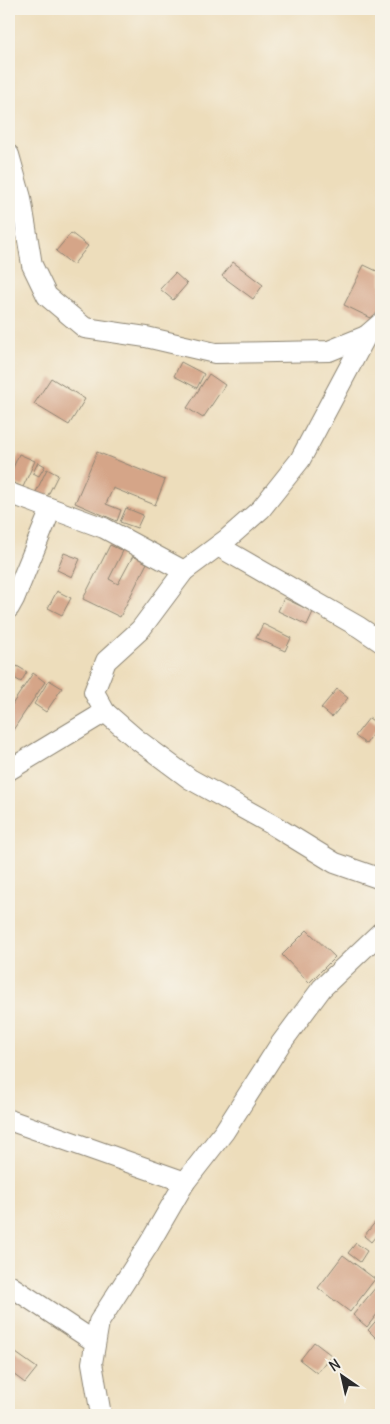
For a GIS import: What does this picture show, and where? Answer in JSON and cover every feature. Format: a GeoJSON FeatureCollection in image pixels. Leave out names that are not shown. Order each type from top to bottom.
{"type":"FeatureCollection","features":[{"type":"Feature","properties":{"kind":"street"},"geometry":{"type":"LineString","coordinates":[[9,155],[21,198],[32,266],[47,296],[85,328],[146,337],[215,353],[329,351],[366,336],[381,323]]}},
{"type":"Feature","properties":{"kind":"street"},"geometry":{"type":"LineString","coordinates":[[366,336],[300,460],[261,509],[218,546],[184,570],[140,630],[106,660],[94,692],[105,712],[135,738],[190,779],[272,825],[334,863],[381,879]]}},
{"type":"Feature","properties":{"kind":"street"},"geometry":{"type":"LineString","coordinates":[[9,493],[104,528],[184,570]]}},
{"type":"Feature","properties":{"kind":"street"},"geometry":{"type":"LineString","coordinates":[[9,608],[51,509]]}},
{"type":"Feature","properties":{"kind":"street"},"geometry":{"type":"LineString","coordinates":[[218,546],[359,627],[381,642]]}},
{"type":"Feature","properties":{"kind":"street"},"geometry":{"type":"LineString","coordinates":[[9,770],[105,712]]}},
{"type":"Feature","properties":{"kind":"street"},"geometry":{"type":"LineString","coordinates":[[101,1415],[92,1363],[99,1322],[149,1244],[184,1182],[224,1132],[279,1046],[322,988],[381,932]]}},
{"type":"Feature","properties":{"kind":"street"},"geometry":{"type":"LineString","coordinates":[[9,1120],[184,1182]]}},
{"type":"Feature","properties":{"kind":"street"},"geometry":{"type":"LineString","coordinates":[[9,1285],[95,1342]]}},
{"type":"Feature","properties":{"kind":"building"},"geometry":{"type":"Polygon","coordinates":[[[71,233],[88,246],[73,265],[56,251],[71,233]]]}},
{"type":"Feature","properties":{"kind":"building"},"geometry":{"type":"Polygon","coordinates":[[[233,262],[263,285],[253,299],[222,276],[233,262]]]}},
{"type":"Feature","properties":{"kind":"building"},"geometry":{"type":"Polygon","coordinates":[[[364,265],[381,273],[381,307],[375,320],[344,305],[364,265]]]}},
{"type":"Feature","properties":{"kind":"building"},"geometry":{"type":"Polygon","coordinates":[[[175,273],[187,284],[173,300],[160,289],[175,273]]]}},
{"type":"Feature","properties":{"kind":"building"},"geometry":{"type":"Polygon","coordinates":[[[181,362],[204,374],[197,388],[174,376],[181,362]]]}},
{"type":"Feature","properties":{"kind":"building"},"geometry":{"type":"Polygon","coordinates":[[[209,374],[225,385],[203,418],[187,408],[209,374]]]}},
{"type":"Feature","properties":{"kind":"building"},"geometry":{"type":"Polygon","coordinates":[[[51,378],[85,399],[69,425],[34,404],[51,378]]]}},
{"type":"Feature","properties":{"kind":"building"},"geometry":{"type":"Polygon","coordinates":[[[97,452],[165,480],[155,505],[113,488],[106,504],[121,510],[117,521],[75,503],[97,452]]]}},
{"type":"Feature","properties":{"kind":"building"},"geometry":{"type":"Polygon","coordinates":[[[19,454],[35,461],[23,487],[9,481],[19,454]]]}},
{"type":"Feature","properties":{"kind":"building"},"geometry":{"type":"Polygon","coordinates":[[[38,462],[45,466],[39,476],[33,473],[38,462]]]}},
{"type":"Feature","properties":{"kind":"building"},"geometry":{"type":"Polygon","coordinates":[[[47,469],[58,475],[46,499],[35,494],[47,469]]]}},
{"type":"Feature","properties":{"kind":"building"},"geometry":{"type":"Polygon","coordinates":[[[126,508],[143,515],[137,528],[120,522],[126,508]]]}},
{"type":"Feature","properties":{"kind":"building"},"geometry":{"type":"Polygon","coordinates":[[[110,545],[123,551],[109,579],[118,584],[133,556],[147,563],[120,617],[83,599],[110,545]]]}},
{"type":"Feature","properties":{"kind":"building"},"geometry":{"type":"Polygon","coordinates":[[[64,553],[80,559],[72,577],[57,570],[64,553]]]}},
{"type":"Feature","properties":{"kind":"building"},"geometry":{"type":"Polygon","coordinates":[[[57,591],[71,598],[62,615],[48,608],[57,591]]]}},
{"type":"Feature","properties":{"kind":"building"},"geometry":{"type":"Polygon","coordinates":[[[284,598],[313,612],[307,625],[278,611],[284,598]]]}},
{"type":"Feature","properties":{"kind":"building"},"geometry":{"type":"Polygon","coordinates":[[[263,624],[291,638],[285,651],[256,638],[263,624]]]}},
{"type":"Feature","properties":{"kind":"building"},"geometry":{"type":"Polygon","coordinates":[[[17,666],[27,672],[21,682],[11,676],[17,666]]]}},
{"type":"Feature","properties":{"kind":"building"},"geometry":{"type":"Polygon","coordinates":[[[33,673],[45,682],[9,736],[9,709],[33,673]]]}},
{"type":"Feature","properties":{"kind":"building"},"geometry":{"type":"Polygon","coordinates":[[[49,680],[62,688],[46,712],[34,704],[49,680]]]}},
{"type":"Feature","properties":{"kind":"building"},"geometry":{"type":"Polygon","coordinates":[[[337,689],[348,698],[332,717],[321,708],[337,689]]]}},
{"type":"Feature","properties":{"kind":"building"},"geometry":{"type":"Polygon","coordinates":[[[369,718],[379,725],[366,744],[355,736],[369,718]]]}},
{"type":"Feature","properties":{"kind":"building"},"geometry":{"type":"Polygon","coordinates":[[[307,930],[335,957],[309,983],[282,955],[307,930]]]}},
{"type":"Feature","properties":{"kind":"building"},"geometry":{"type":"Polygon","coordinates":[[[377,1220],[381,1224],[381,1230],[371,1242],[364,1236],[377,1220]]]}},
{"type":"Feature","properties":{"kind":"building"},"geometry":{"type":"Polygon","coordinates":[[[356,1243],[367,1251],[360,1262],[348,1253],[356,1243]]]}},
{"type":"Feature","properties":{"kind":"building"},"geometry":{"type":"Polygon","coordinates":[[[343,1255],[375,1279],[350,1312],[318,1288],[343,1255]]]}},
{"type":"Feature","properties":{"kind":"building"},"geometry":{"type":"Polygon","coordinates":[[[381,1281],[381,1309],[367,1327],[353,1315],[381,1281]]]}},
{"type":"Feature","properties":{"kind":"building"},"geometry":{"type":"Polygon","coordinates":[[[381,1315],[381,1343],[368,1330],[381,1315]]]}},
{"type":"Feature","properties":{"kind":"building"},"geometry":{"type":"Polygon","coordinates":[[[314,1342],[331,1355],[317,1373],[300,1360],[314,1342]]]}},
{"type":"Feature","properties":{"kind":"building"},"geometry":{"type":"Polygon","coordinates":[[[9,1348],[37,1368],[25,1383],[9,1371],[9,1348]]]}}]}
